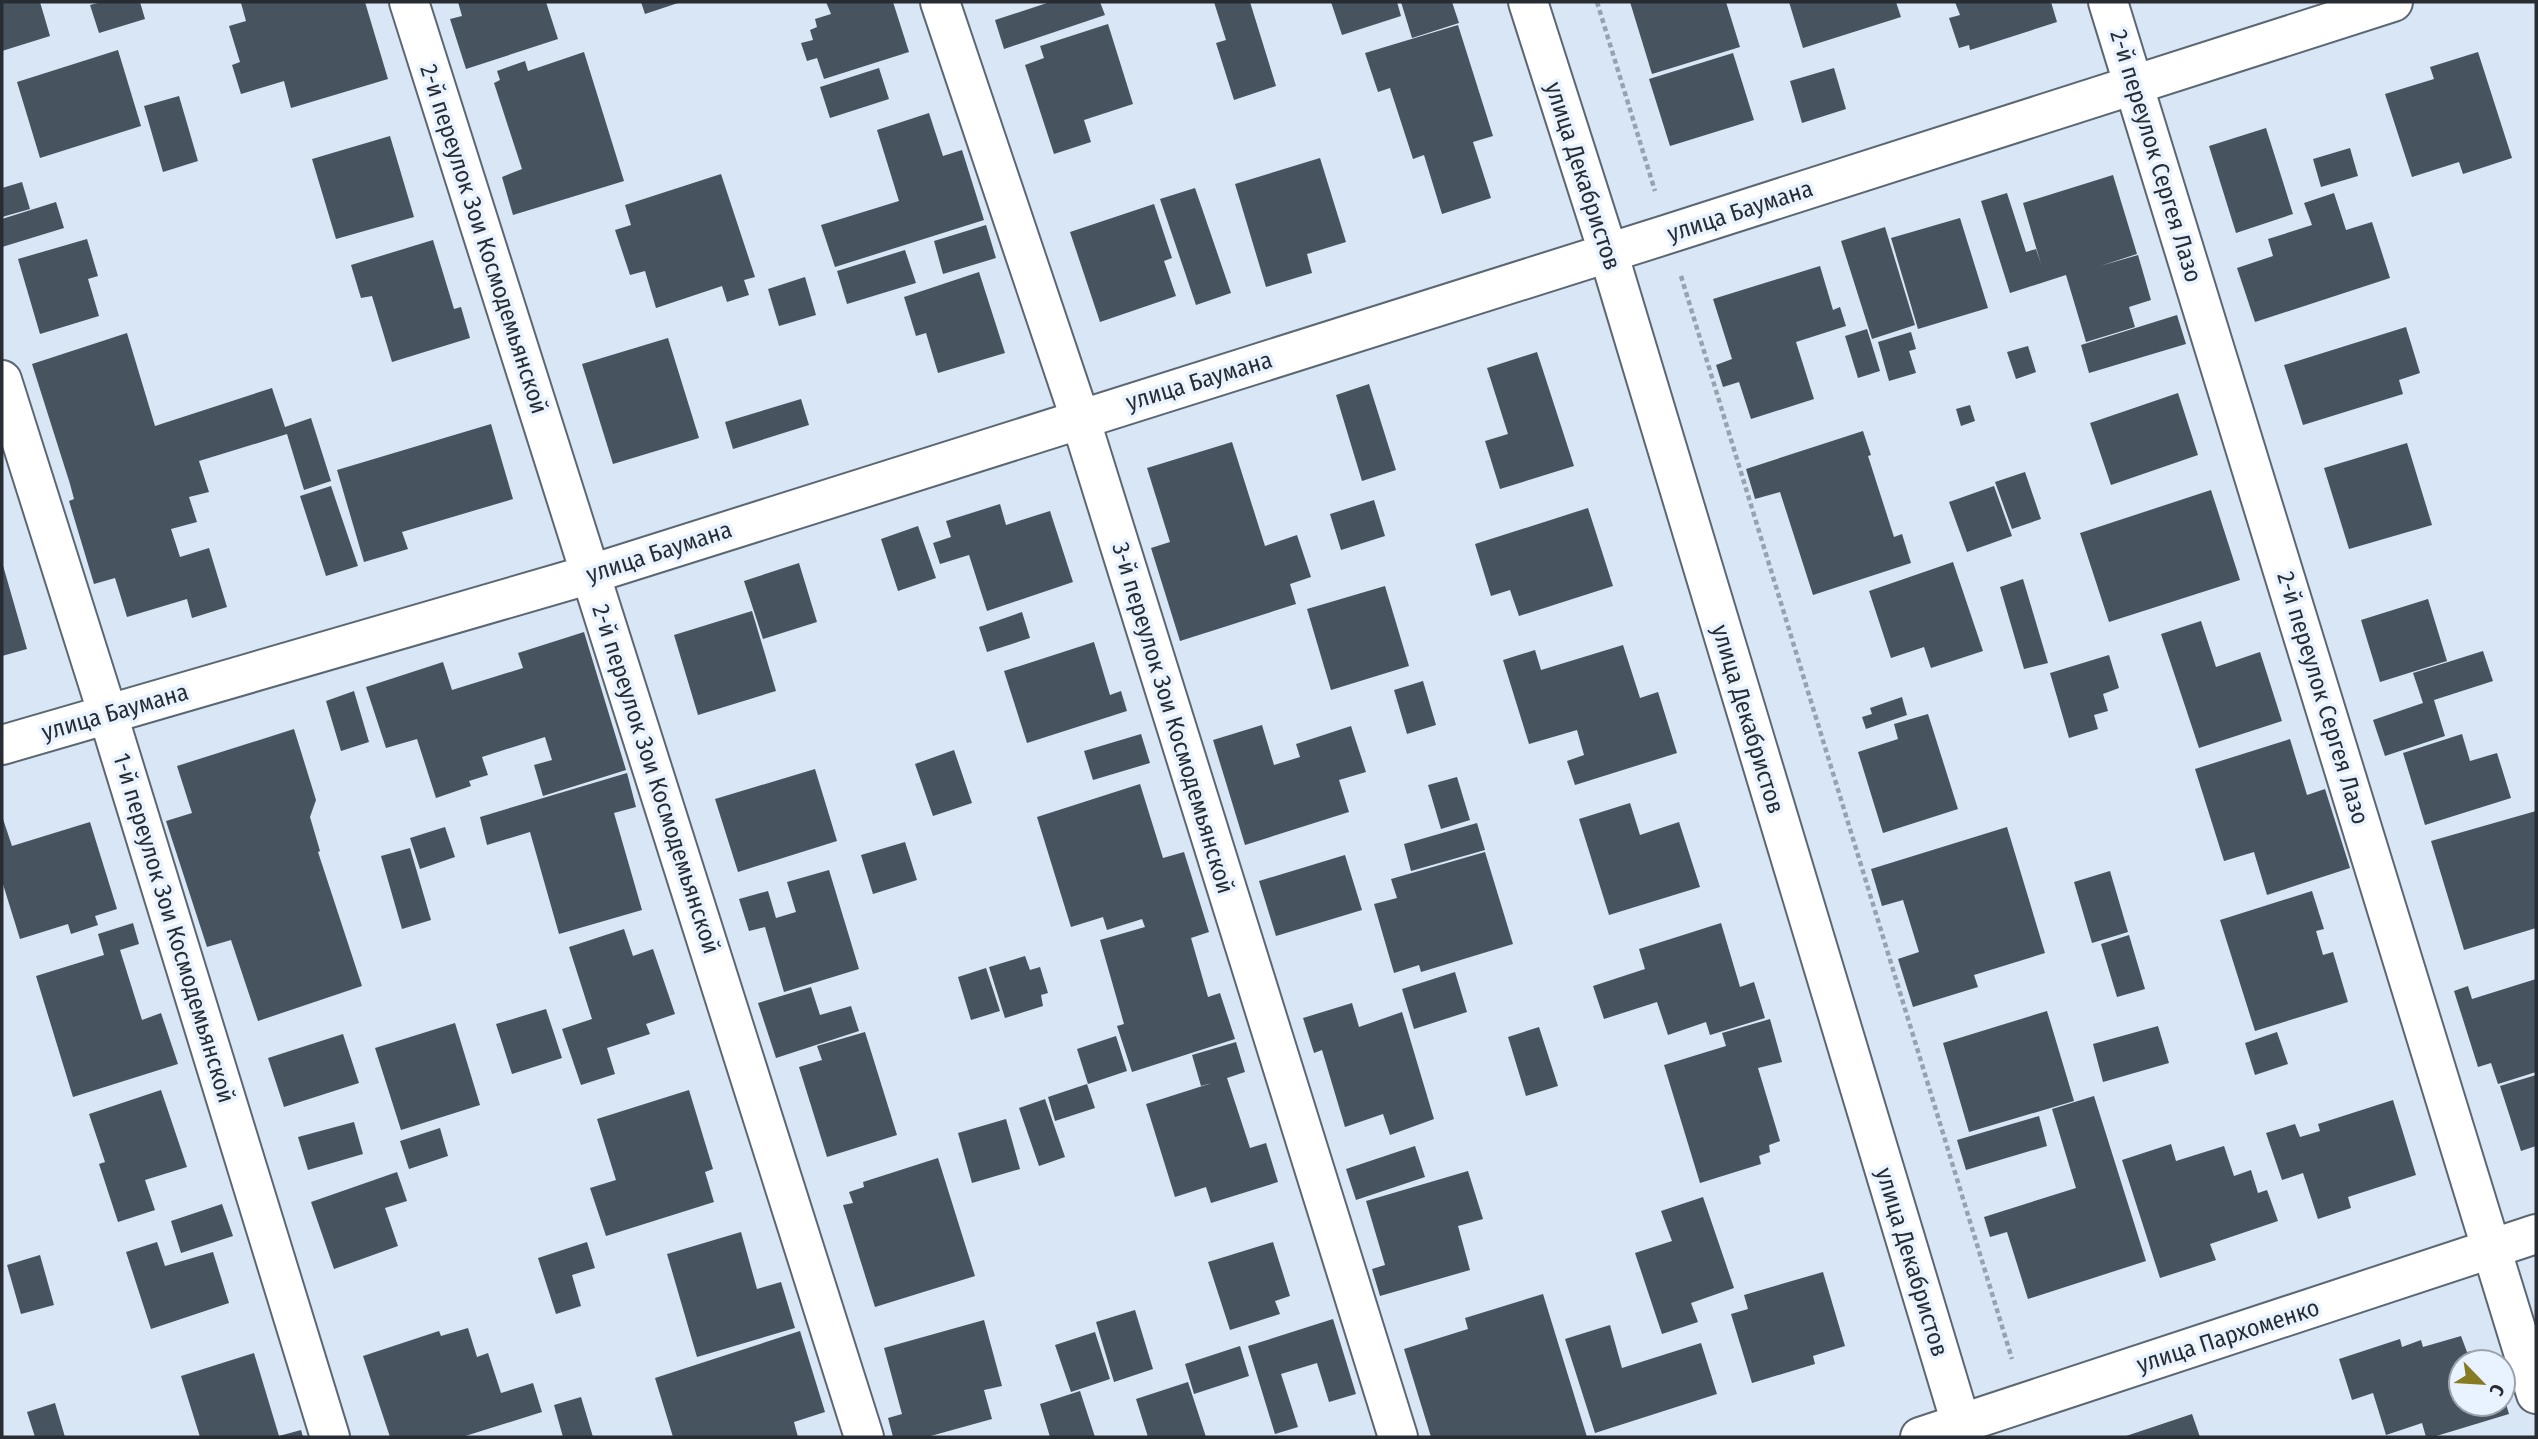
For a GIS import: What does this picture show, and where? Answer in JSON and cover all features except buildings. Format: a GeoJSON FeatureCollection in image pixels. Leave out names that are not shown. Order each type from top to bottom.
{"type":"FeatureCollection","features":[{"type":"Feature","properties":{"kind":"street","name":"2-й переулок Зои Космодемьянской"},"geometry":{"type":"LineString","coordinates":[[409,2],[864,1437]]}},
{"type":"Feature","properties":{"kind":"street","name":"3-й переулок Зои Космодемьянской"},"geometry":{"type":"LineString","coordinates":[[940,2],[1080,418],[1398,1437]]}},
{"type":"Feature","properties":{"kind":"street","name":"улица Декабристов"},"geometry":{"type":"LineString","coordinates":[[1528,2],[1608,252],[1963,1431]]}},
{"type":"Feature","properties":{"kind":"street","name":"2-й переулок Сергея Лазо"},"geometry":{"type":"LineString","coordinates":[[2108,2],[2536,1394]]}},
{"type":"Feature","properties":{"kind":"street","name":"улица Баумана"},"geometry":{"type":"LineString","coordinates":[[2,745],[591,574],[2393,2]]}},
{"type":"Feature","properties":{"kind":"street","name":"1-й переулок Зои Космодемьянской"},"geometry":{"type":"LineString","coordinates":[[2,380],[330,1437]]}},
{"type":"Feature","properties":{"kind":"street","name":"улица Пархоменко"},"geometry":{"type":"LineString","coordinates":[[1920,1437],[1963,1431],[2025,1403],[2536,1234]]}},
{"type":"Feature","properties":{"kind":"path"},"geometry":{"type":"LineString","coordinates":[[1597,2],[2025,1403]]}}]}
